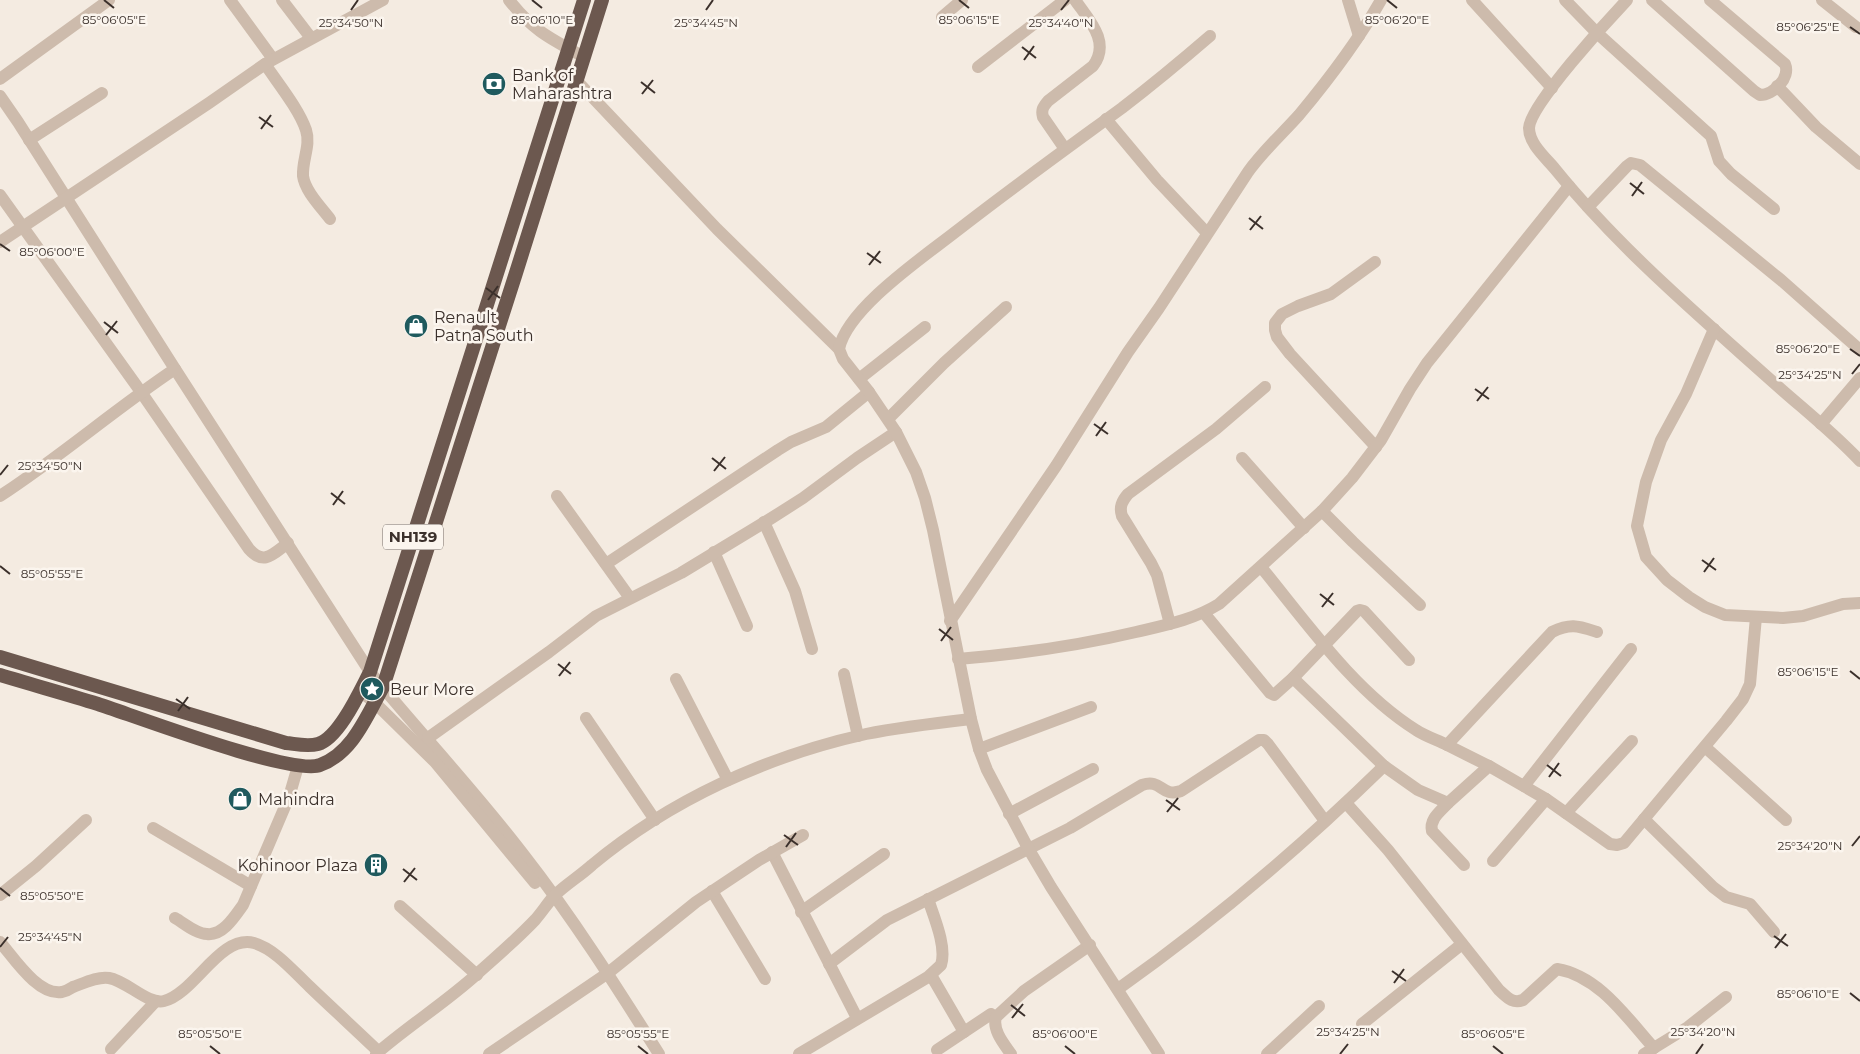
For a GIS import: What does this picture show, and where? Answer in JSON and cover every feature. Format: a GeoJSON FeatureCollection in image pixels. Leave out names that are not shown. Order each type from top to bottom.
{"type":"FeatureCollection","features":[{"type":"Feature","properties":{"kind":"highway","name":"NH139"},"geometry":{"type":"LineString","coordinates":[[0,657],[286,743],[319,744],[334,733],[348,714],[370,672],[584,0]]}},
{"type":"Feature","properties":{"kind":"highway","name":"NH139"},"geometry":{"type":"LineString","coordinates":[[0,675],[96,703],[260,758],[298,766],[319,766],[338,756],[354,737],[383,687],[602,0]]}},
{"type":"Feature","properties":{"kind":"highway"},"geometry":{"type":"LineString","coordinates":[[448,426],[465,431]]}},
{"type":"Feature","properties":{"kind":"street"},"geometry":{"type":"LineString","coordinates":[[0,79],[109,0]]}},
{"type":"Feature","properties":{"kind":"street"},"geometry":{"type":"LineString","coordinates":[[230,0],[269,61],[304,125],[308,140],[303,175],[305,183],[330,219]]}},
{"type":"Feature","properties":{"kind":"street"},"geometry":{"type":"LineString","coordinates":[[282,0],[311,38]]}},
{"type":"Feature","properties":{"kind":"street"},"geometry":{"type":"LineString","coordinates":[[0,242],[269,61],[383,0]]}},
{"type":"Feature","properties":{"kind":"street"},"geometry":{"type":"LineString","coordinates":[[509,0],[524,19],[536,30],[584,57]]}},
{"type":"Feature","properties":{"kind":"street"},"geometry":{"type":"LineString","coordinates":[[942,17],[962,0]]}},
{"type":"Feature","properties":{"kind":"street"},"geometry":{"type":"LineString","coordinates":[[978,67],[1065,0]]}},
{"type":"Feature","properties":{"kind":"street"},"geometry":{"type":"LineString","coordinates":[[1065,149],[1041,112],[1043,106],[1093,66],[1098,60],[1101,43],[1098,35],[1075,0]]}},
{"type":"Feature","properties":{"kind":"street"},"geometry":{"type":"LineString","coordinates":[[1348,0],[1359,36]]}},
{"type":"Feature","properties":{"kind":"street"},"geometry":{"type":"LineString","coordinates":[[950,621],[1056,466],[1118,367],[1262,153],[1298,116],[1359,36],[1381,0]]}},
{"type":"Feature","properties":{"kind":"street"},"geometry":{"type":"LineString","coordinates":[[1472,0],[1552,88]]}},
{"type":"Feature","properties":{"kind":"street"},"geometry":{"type":"LineString","coordinates":[[1565,0],[1597,33],[1711,136],[1719,161],[1731,174],[1774,209]]}},
{"type":"Feature","properties":{"kind":"street"},"geometry":{"type":"LineString","coordinates":[[1627,0],[1552,88],[1531,119],[1530,136],[1569,186],[1640,261],[1860,461]]}},
{"type":"Feature","properties":{"kind":"street"},"geometry":{"type":"LineString","coordinates":[[1652,0],[1754,91],[1760,95],[1765,95],[1777,86],[1787,73],[1785,64],[1710,0]]}},
{"type":"Feature","properties":{"kind":"street"},"geometry":{"type":"LineString","coordinates":[[1822,0],[1856,27]]}},
{"type":"Feature","properties":{"kind":"street"},"geometry":{"type":"LineString","coordinates":[[839,349],[845,332],[877,295],[1007,191],[1173,68],[1210,36]]}},
{"type":"Feature","properties":{"kind":"street"},"geometry":{"type":"LineString","coordinates":[[577,81],[717,229],[839,349],[843,359],[869,392],[896,432],[916,472],[925,498],[971,719],[987,770],[1028,848],[1159,1054]]}},
{"type":"Feature","properties":{"kind":"street"},"geometry":{"type":"LineString","coordinates":[[1777,86],[1816,127],[1860,164]]}},
{"type":"Feature","properties":{"kind":"street"},"geometry":{"type":"LineString","coordinates":[[30,140],[102,93]]}},
{"type":"Feature","properties":{"kind":"street"},"geometry":{"type":"LineString","coordinates":[[0,96],[370,672],[494,817],[659,1054]]}},
{"type":"Feature","properties":{"kind":"street"},"geometry":{"type":"LineString","coordinates":[[1106,119],[1156,180],[1207,233]]}},
{"type":"Feature","properties":{"kind":"street"},"geometry":{"type":"LineString","coordinates":[[1588,207],[1627,166],[1631,163],[1640,165],[1781,280],[1860,350]]}},
{"type":"Feature","properties":{"kind":"street"},"geometry":{"type":"LineString","coordinates":[[958,659],[1054,649],[1170,624],[1204,614],[1234,592],[1322,511],[1376,447],[1427,363],[1569,186]]}},
{"type":"Feature","properties":{"kind":"street"},"geometry":{"type":"LineString","coordinates":[[0,195],[255,555],[267,558],[288,543]]}},
{"type":"Feature","properties":{"kind":"street"},"geometry":{"type":"LineString","coordinates":[[1375,262],[1331,294],[1282,314],[1275,323],[1275,330],[1277,338],[1290,354],[1376,447]]}},
{"type":"Feature","properties":{"kind":"street"},"geometry":{"type":"LineString","coordinates":[[888,419],[944,363],[1006,307]]}},
{"type":"Feature","properties":{"kind":"street"},"geometry":{"type":"LineString","coordinates":[[859,379],[925,327]]}},
{"type":"Feature","properties":{"kind":"street"},"geometry":{"type":"LineString","coordinates":[[1714,329],[1686,394],[1661,440],[1646,482],[1637,526],[1646,556],[1667,580],[1689,597],[1705,607],[1726,615],[1783,618],[1803,616],[1843,604],[1860,603]]}},
{"type":"Feature","properties":{"kind":"street"},"geometry":{"type":"LineString","coordinates":[[0,496],[43,467],[141,392],[175,369]]}},
{"type":"Feature","properties":{"kind":"street"},"geometry":{"type":"LineString","coordinates":[[1821,424],[1860,378]]}},
{"type":"Feature","properties":{"kind":"street"},"geometry":{"type":"LineString","coordinates":[[1170,624],[1157,575],[1122,516],[1121,504],[1128,494],[1216,429],[1265,387]]}},
{"type":"Feature","properties":{"kind":"street"},"geometry":{"type":"LineString","coordinates":[[606,564],[778,450],[791,442],[826,427],[869,392]]}},
{"type":"Feature","properties":{"kind":"street"},"geometry":{"type":"LineString","coordinates":[[428,738],[549,652],[596,616],[681,573],[803,498],[896,432]]}},
{"type":"Feature","properties":{"kind":"street"},"geometry":{"type":"LineString","coordinates":[[1242,458],[1304,528]]}},
{"type":"Feature","properties":{"kind":"street"},"geometry":{"type":"LineString","coordinates":[[557,496],[630,598]]}},
{"type":"Feature","properties":{"kind":"street"},"geometry":{"type":"LineString","coordinates":[[1322,511],[1420,605]]}},
{"type":"Feature","properties":{"kind":"street"},"geometry":{"type":"LineString","coordinates":[[764,522],[797,597],[812,649]]}},
{"type":"Feature","properties":{"kind":"street"},"geometry":{"type":"LineString","coordinates":[[714,552],[747,626]]}},
{"type":"Feature","properties":{"kind":"street"},"geometry":{"type":"LineString","coordinates":[[1261,567],[1355,679],[1395,716],[1418,732],[1490,766],[1546,799],[1599,838],[1610,844],[1617,845],[1624,843],[1744,699],[1750,684],[1756,618]]}},
{"type":"Feature","properties":{"kind":"street"},"geometry":{"type":"LineString","coordinates":[[1204,614],[1270,693],[1274,695],[1360,610],[1364,611],[1409,660]]}},
{"type":"Feature","properties":{"kind":"street"},"geometry":{"type":"LineString","coordinates":[[1447,745],[1552,632],[1564,626],[1576,625],[1597,632]]}},
{"type":"Feature","properties":{"kind":"street"},"geometry":{"type":"LineString","coordinates":[[1524,786],[1631,649]]}},
{"type":"Feature","properties":{"kind":"street"},"geometry":{"type":"LineString","coordinates":[[844,674],[858,736]]}},
{"type":"Feature","properties":{"kind":"street"},"geometry":{"type":"LineString","coordinates":[[1293,678],[1384,766],[1418,790],[1448,803]]}},
{"type":"Feature","properties":{"kind":"street"},"geometry":{"type":"LineString","coordinates":[[676,679],[728,780]]}},
{"type":"Feature","properties":{"kind":"street"},"geometry":{"type":"LineString","coordinates":[[360,691],[374,702],[435,762],[552,899]]}},
{"type":"Feature","properties":{"kind":"street"},"geometry":{"type":"LineString","coordinates":[[979,749],[1091,707]]}},
{"type":"Feature","properties":{"kind":"street"},"geometry":{"type":"LineString","coordinates":[[586,718],[655,820]]}},
{"type":"Feature","properties":{"kind":"street"},"geometry":{"type":"LineString","coordinates":[[0,942],[34,981],[43,988],[53,992],[63,992],[97,979],[108,978],[120,981],[144,995],[163,1001],[184,989],[222,953],[231,947],[242,943],[252,943],[276,955],[377,1053],[476,974],[515,940],[552,899],[606,854],[655,820],[728,780],[784,758],[858,736],[920,725],[971,719]]}},
{"type":"Feature","properties":{"kind":"street"},"geometry":{"type":"LineString","coordinates":[[829,964],[874,928],[1088,818],[1142,785],[1149,782],[1155,783],[1169,792],[1181,791],[1259,740],[1264,740],[1268,744],[1325,821]]}},
{"type":"Feature","properties":{"kind":"street"},"geometry":{"type":"LineString","coordinates":[[1566,813],[1632,741]]}},
{"type":"Feature","properties":{"kind":"street"},"geometry":{"type":"LineString","coordinates":[[1705,746],[1786,820]]}},
{"type":"Feature","properties":{"kind":"street"},"geometry":{"type":"LineString","coordinates":[[175,918],[208,935],[216,933],[234,918],[243,905],[289,797],[298,766]]}},
{"type":"Feature","properties":{"kind":"street"},"geometry":{"type":"LineString","coordinates":[[1118,989],[1212,919],[1346,803],[1384,766]]}},
{"type":"Feature","properties":{"kind":"street"},"geometry":{"type":"LineString","coordinates":[[1464,866],[1432,831],[1431,825],[1433,819],[1448,803],[1490,766]]}},
{"type":"Feature","properties":{"kind":"street"},"geometry":{"type":"LineString","coordinates":[[1009,814],[1093,769]]}},
{"type":"Feature","properties":{"kind":"street"},"geometry":{"type":"LineString","coordinates":[[1493,860],[1546,799]]}},
{"type":"Feature","properties":{"kind":"street"},"geometry":{"type":"LineString","coordinates":[[1346,803],[1388,850],[1499,990],[1510,1000],[1517,1002],[1523,1000],[1557,968],[1568,970],[1602,991],[1649,1051],[1701,1018],[1726,997]]}},
{"type":"Feature","properties":{"kind":"street"},"geometry":{"type":"LineString","coordinates":[[1644,819],[1713,887],[1726,897],[1750,904],[1774,932]]}},
{"type":"Feature","properties":{"kind":"street"},"geometry":{"type":"LineString","coordinates":[[0,895],[36,866],[86,820]]}},
{"type":"Feature","properties":{"kind":"street"},"geometry":{"type":"LineString","coordinates":[[153,828],[251,886]]}},
{"type":"Feature","properties":{"kind":"street"},"geometry":{"type":"LineString","coordinates":[[490,1054],[605,975],[712,891],[772,852],[803,835]]}},
{"type":"Feature","properties":{"kind":"street"},"geometry":{"type":"LineString","coordinates":[[772,852],[857,1018]]}},
{"type":"Feature","properties":{"kind":"street"},"geometry":{"type":"LineString","coordinates":[[802,912],[884,854]]}},
{"type":"Feature","properties":{"kind":"street"},"geometry":{"type":"LineString","coordinates":[[712,891],[765,979]]}},
{"type":"Feature","properties":{"kind":"street"},"geometry":{"type":"LineString","coordinates":[[799,1054],[931,975],[941,965],[942,953],[936,922],[928,899]]}},
{"type":"Feature","properties":{"kind":"street"},"geometry":{"type":"LineString","coordinates":[[400,906],[476,974]]}},
{"type":"Feature","properties":{"kind":"street"},"geometry":{"type":"LineString","coordinates":[[1362,1024],[1462,944]]}},
{"type":"Feature","properties":{"kind":"street"},"geometry":{"type":"LineString","coordinates":[[1011,1054],[995,1028],[996,1018],[1024,991],[1090,945]]}},
{"type":"Feature","properties":{"kind":"street"},"geometry":{"type":"LineString","coordinates":[[605,975],[650,1054]]}},
{"type":"Feature","properties":{"kind":"street"},"geometry":{"type":"LineString","coordinates":[[931,975],[964,1032]]}},
{"type":"Feature","properties":{"kind":"street"},"geometry":{"type":"LineString","coordinates":[[110,1049],[156,1000]]}},
{"type":"Feature","properties":{"kind":"street"},"geometry":{"type":"LineString","coordinates":[[1267,1054],[1318,1006]]}},
{"type":"Feature","properties":{"kind":"street"},"geometry":{"type":"LineString","coordinates":[[937,1050],[991,1014]]}},
{"type":"Feature","properties":{"kind":"place","name":"Bank of Maharashtra"},"geometry":{"type":"Point","coordinates":[494,84]}},
{"type":"Feature","properties":{"kind":"place","name":"Renault Patna South"},"geometry":{"type":"Point","coordinates":[416,326]}},
{"type":"Feature","properties":{"kind":"place","name":"Beur More"},"geometry":{"type":"Point","coordinates":[372,689]}},
{"type":"Feature","properties":{"kind":"place","name":"Mahindra"},"geometry":{"type":"Point","coordinates":[240,799]}},
{"type":"Feature","properties":{"kind":"place","name":"Kohinoor Plaza"},"geometry":{"type":"Point","coordinates":[376,865]}}]}
